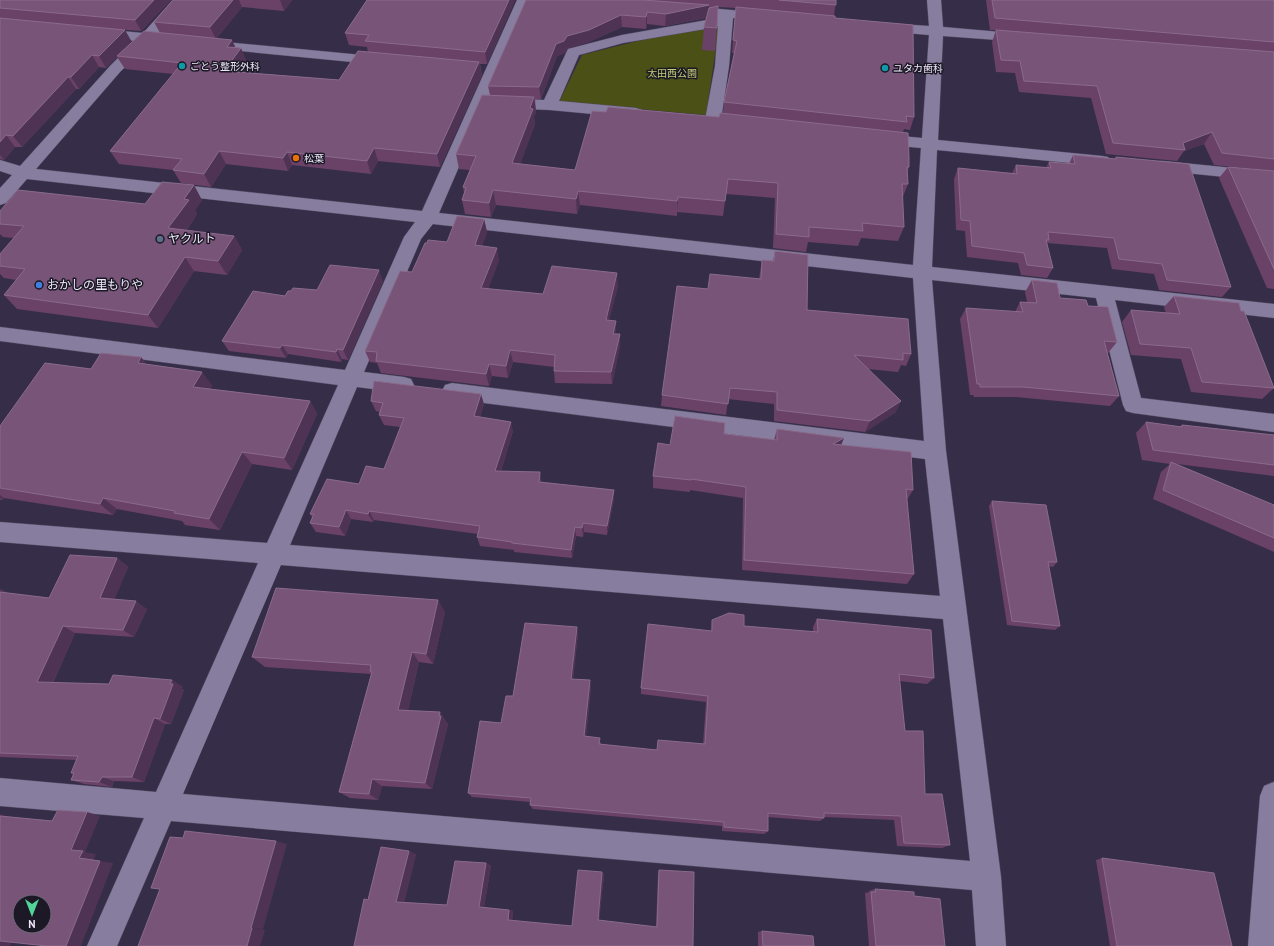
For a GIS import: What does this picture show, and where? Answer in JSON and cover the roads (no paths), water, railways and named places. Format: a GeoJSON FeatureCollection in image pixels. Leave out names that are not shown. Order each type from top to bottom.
{"type":"FeatureCollection","features":[{"type":"Feature","properties":{"kind":"street"},"geometry":{"type":"LineString","coordinates":[[0,199],[115,69],[146,38],[180,0]]}},
{"type":"Feature","properties":{"kind":"street"},"geometry":{"type":"LineString","coordinates":[[102,946],[413,238],[428,218],[480,103],[524,0]]}},
{"type":"Feature","properties":{"kind":"street"},"geometry":{"type":"LineString","coordinates":[[934,0],[936,31],[928,145],[922,274],[935,451],[986,877],[991,946]]}},
{"type":"Feature","properties":{"kind":"street"},"geometry":{"type":"LineString","coordinates":[[672,9],[780,18]]}},
{"type":"Feature","properties":{"kind":"street"},"geometry":{"type":"LineString","coordinates":[[550,105],[573,52],[622,39],[711,24],[726,14]]}},
{"type":"Feature","properties":{"kind":"street"},"geometry":{"type":"LineString","coordinates":[[713,120],[722,66],[726,14]]}},
{"type":"Feature","properties":{"kind":"street"},"geometry":{"type":"LineString","coordinates":[[872,26],[1036,40]]}},
{"type":"Feature","properties":{"kind":"street"},"geometry":{"type":"LineString","coordinates":[[85,32],[399,62]]}},
{"type":"Feature","properties":{"kind":"street"},"geometry":{"type":"LineString","coordinates":[[478,70],[494,71]]}},
{"type":"Feature","properties":{"kind":"street"},"geometry":{"type":"LineString","coordinates":[[480,103],[550,105],[647,114]]}},
{"type":"Feature","properties":{"kind":"street"},"geometry":{"type":"LineString","coordinates":[[867,138],[1117,162]]}},
{"type":"Feature","properties":{"kind":"street"},"geometry":{"type":"LineString","coordinates":[[0,165],[22,173],[922,274],[1274,311]]}},
{"type":"Feature","properties":{"kind":"street"},"geometry":{"type":"LineString","coordinates":[[1148,165],[1274,177]]}},
{"type":"Feature","properties":{"kind":"street"},"geometry":{"type":"LineString","coordinates":[[1104,293],[1133,405],[1274,423]]}},
{"type":"Feature","properties":{"kind":"street"},"geometry":{"type":"LineString","coordinates":[[0,334],[935,451]]}},
{"type":"Feature","properties":{"kind":"street"},"geometry":{"type":"LineString","coordinates":[[0,532],[955,609]]}},
{"type":"Feature","properties":{"kind":"street"},"geometry":{"type":"LineString","coordinates":[[0,792],[986,877]]}},
{"type":"Feature","properties":{"kind":"street"},"geometry":{"type":"LineString","coordinates":[[1262,946],[1273,811]]}},
{"type":"Feature","properties":{"kind":"place","name":"ごとう整形外科"},"geometry":{"type":"Point","coordinates":[182,66]}},
{"type":"Feature","properties":{"kind":"place","name":"ユタカ歯科"},"geometry":{"type":"Point","coordinates":[885,68]}},
{"type":"Feature","properties":{"kind":"place","name":"松葉"},"geometry":{"type":"Point","coordinates":[296,158]}},
{"type":"Feature","properties":{"kind":"place","name":"ヤクルト"},"geometry":{"type":"Point","coordinates":[160,239]}},
{"type":"Feature","properties":{"kind":"place","name":"おかしの里もりや"},"geometry":{"type":"Point","coordinates":[39,285]}},
{"type":"Feature","properties":{"kind":"park label","name":"太田西公園"},"geometry":{"type":"Point","coordinates":[672,73]}}]}
